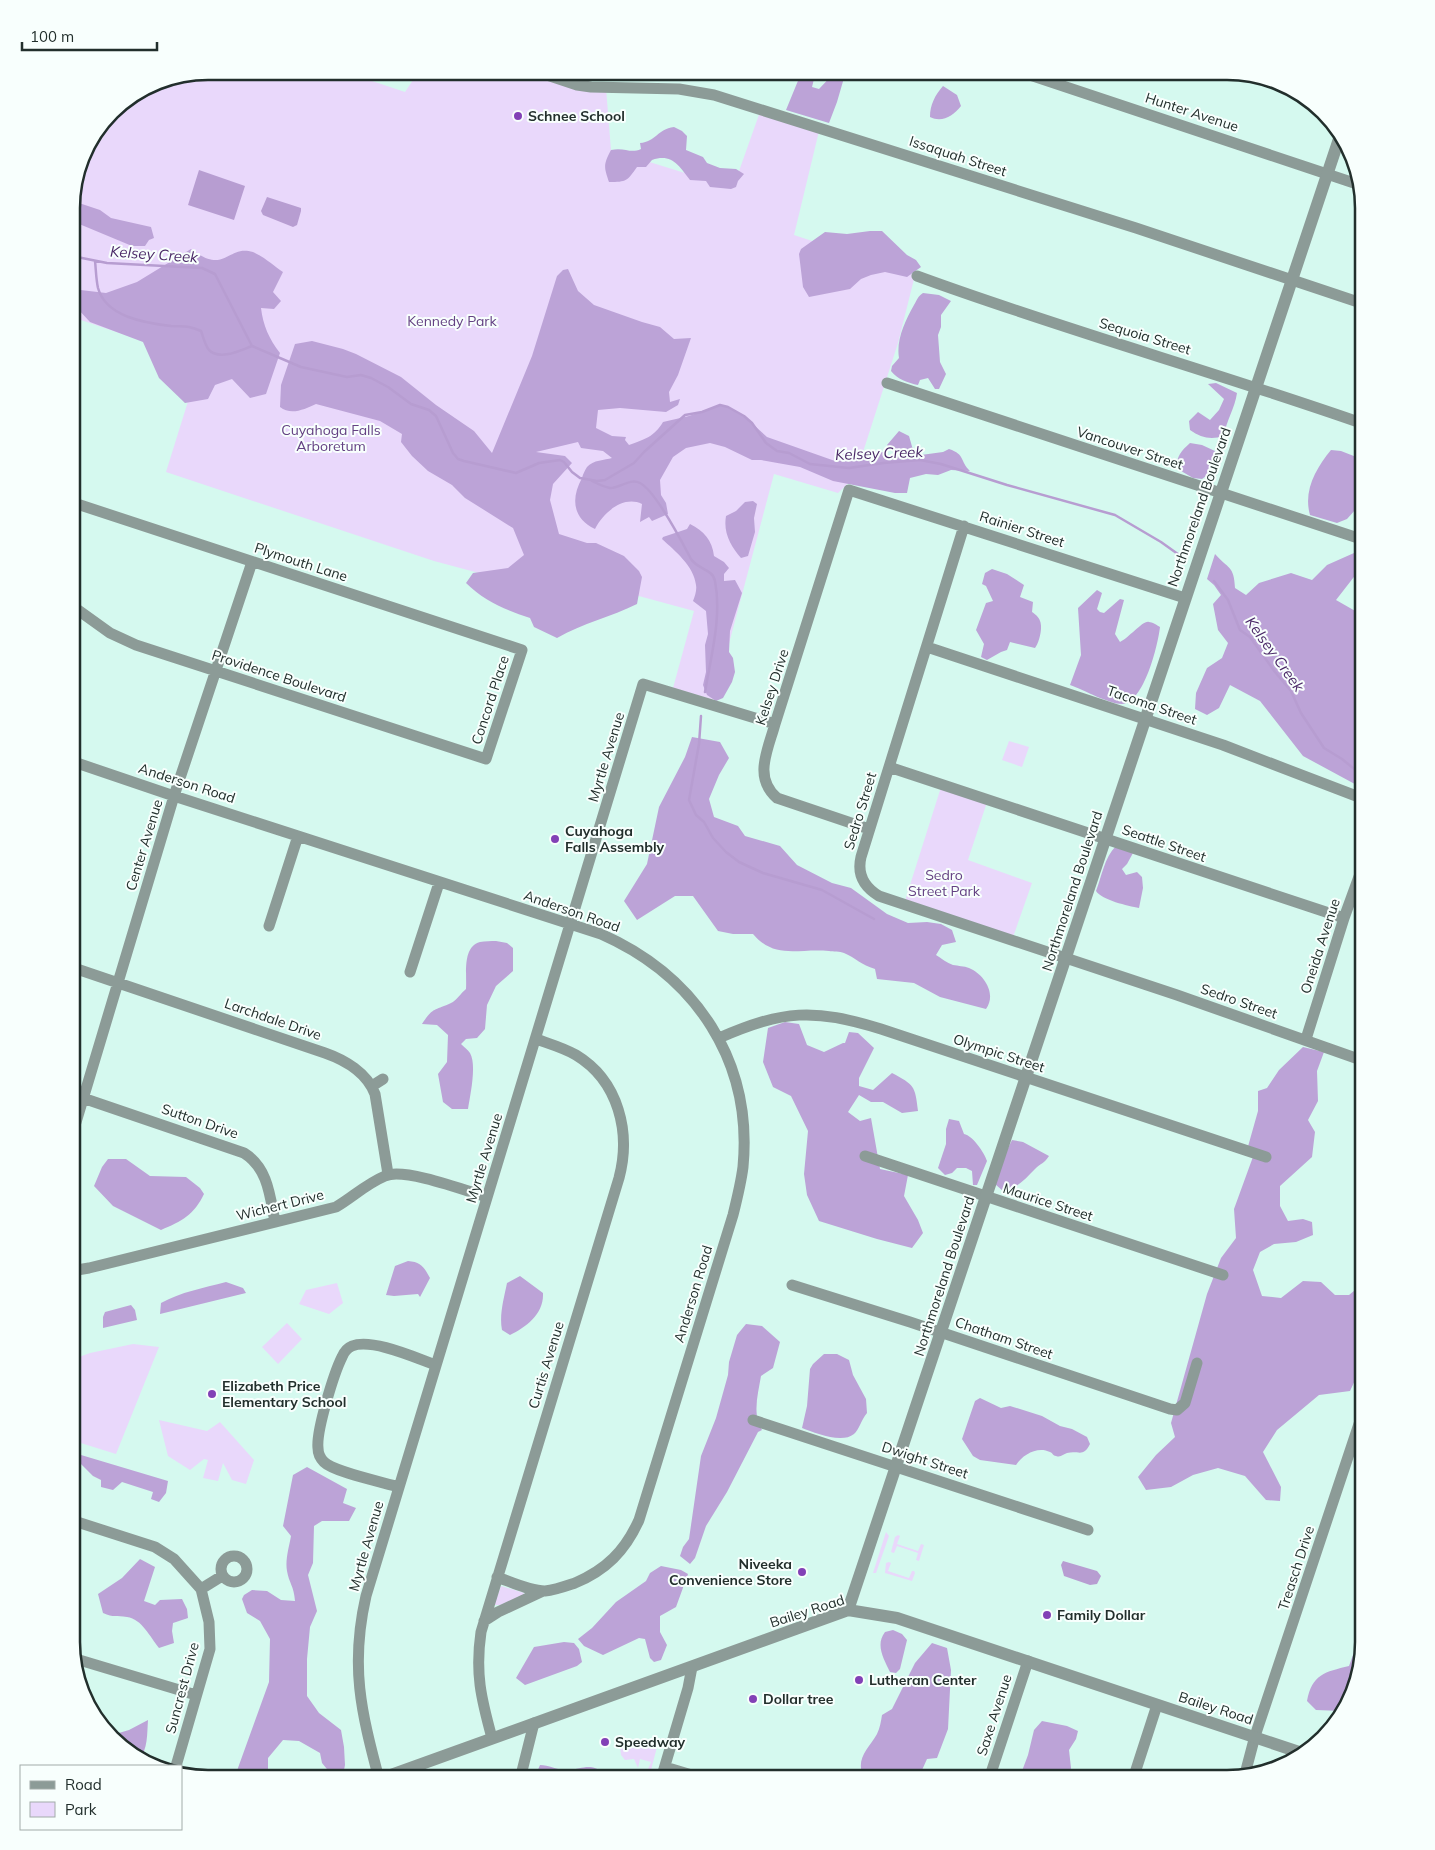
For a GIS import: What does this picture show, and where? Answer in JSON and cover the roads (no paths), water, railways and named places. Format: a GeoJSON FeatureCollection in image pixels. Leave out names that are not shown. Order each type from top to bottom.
{"type":"FeatureCollection","features":[{"type":"Feature","properties":{"kind":"street","name":"Issaquah Street"},"geometry":{"type":"LineString","coordinates":[[562,80],[591,87],[679,89],[714,95],[882,147],[1355,301]]}},
{"type":"Feature","properties":{"kind":"street","name":"Hunter Avenue"},"geometry":{"type":"LineString","coordinates":[[1041,80],[1326,178],[1353,183]]}},
{"type":"Feature","properties":{"kind":"street","name":"Northmoreland Boulevard"},"geometry":{"type":"LineString","coordinates":[[848,1610],[1338,143]]}},
{"type":"Feature","properties":{"kind":"street","name":"Sequoia Street"},"geometry":{"type":"LineString","coordinates":[[917,276],[995,304],[1355,421]]}},
{"type":"Feature","properties":{"kind":"street","name":"Vancouver Street"},"geometry":{"type":"LineString","coordinates":[[887,383],[1355,537]]}},
{"type":"Feature","properties":{"kind":"street","name":"Rainier Street"},"geometry":{"type":"LineString","coordinates":[[849,490],[1185,598]]}},
{"type":"Feature","properties":{"kind":"street","name":"Kelsey Drive"},"geometry":{"type":"LineString","coordinates":[[849,490],[764,768],[765,783],[772,793],[784,801],[869,829]]}},
{"type":"Feature","properties":{"kind":"street","name":"Plymouth Lane"},"geometry":{"type":"LineString","coordinates":[[80,505],[522,650]]}},
{"type":"Feature","properties":{"kind":"street","name":"Sedro Street"},"geometry":{"type":"LineString","coordinates":[[964,526],[861,858],[860,872],[867,887],[888,899],[1306,1039],[1355,1058]]}},
{"type":"Feature","properties":{"kind":"street","name":"Center Avenue"},"geometry":{"type":"LineString","coordinates":[[80,1111],[174,796],[252,562]]}},
{"type":"Feature","properties":{"kind":"street","name":"Providence Boulevard"},"geometry":{"type":"LineString","coordinates":[[80,612],[110,633],[136,645],[486,759]]}},
{"type":"Feature","properties":{"kind":"street","name":"Tacoma Street"},"geometry":{"type":"LineString","coordinates":[[927,646],[1145,718],[1259,758],[1355,795]]}},
{"type":"Feature","properties":{"kind":"street","name":"Concord Place"},"geometry":{"type":"LineString","coordinates":[[486,759],[522,650]]}},
{"type":"Feature","properties":{"kind":"street","name":"Myrtle Avenue"},"geometry":{"type":"LineString","coordinates":[[378,1770],[360,1704],[358,1652],[365,1600],[643,684],[776,724]]}},
{"type":"Feature","properties":{"kind":"street","name":"Anderson Road"},"geometry":{"type":"LineString","coordinates":[[80,764],[439,883],[571,924],[620,943],[658,966],[686,992],[719,1038],[731,1068],[742,1110],[744,1145],[741,1180],[733,1215],[640,1520],[630,1539],[604,1568],[571,1584],[543,1591],[498,1612],[484,1621]]}},
{"type":"Feature","properties":{"kind":"street","name":"Seattle Street"},"geometry":{"type":"LineString","coordinates":[[889,766],[1344,918]]}},
{"type":"Feature","properties":{"kind":"street"},"geometry":{"type":"LineString","coordinates":[[268,926],[298,836]]}},
{"type":"Feature","properties":{"kind":"street"},"geometry":{"type":"LineString","coordinates":[[410,972],[439,883]]}},
{"type":"Feature","properties":{"kind":"street","name":"Oneida Avenue"},"geometry":{"type":"LineString","coordinates":[[1306,1039],[1355,888]]}},
{"type":"Feature","properties":{"kind":"street","name":"Larchdale Drive"},"geometry":{"type":"LineString","coordinates":[[80,970],[327,1054],[364,1076],[372,1086]]}},
{"type":"Feature","properties":{"kind":"street","name":"Olympic Street"},"geometry":{"type":"LineString","coordinates":[[719,1038],[766,1019],[804,1014],[826,1015],[861,1022],[1266,1157]]}},
{"type":"Feature","properties":{"kind":"street","name":"Curtis Avenue"},"geometry":{"type":"LineString","coordinates":[[492,1738],[481,1698],[478,1668],[478,1654],[484,1621],[619,1178],[624,1151],[624,1136],[620,1112],[602,1079],[577,1056],[565,1049],[536,1039]]}},
{"type":"Feature","properties":{"kind":"street"},"geometry":{"type":"LineString","coordinates":[[383,1079],[372,1086],[376,1094],[388,1174],[421,1177],[487,1197]]}},
{"type":"Feature","properties":{"kind":"street","name":"Sutton Drive"},"geometry":{"type":"LineString","coordinates":[[80,1097],[244,1152],[262,1170],[275,1222]]}},
{"type":"Feature","properties":{"kind":"street","name":"Maurice Street"},"geometry":{"type":"LineString","coordinates":[[864,1156],[1223,1275]]}},
{"type":"Feature","properties":{"kind":"street","name":"Wichert Drive"},"geometry":{"type":"LineString","coordinates":[[80,1270],[336,1207],[347,1201],[357,1191],[388,1174]]}},
{"type":"Feature","properties":{"kind":"street","name":"Chatham Street"},"geometry":{"type":"LineString","coordinates":[[792,1285],[941,1332],[1170,1409],[1177,1410],[1184,1403],[1197,1363]]}},
{"type":"Feature","properties":{"kind":"street"},"geometry":{"type":"LineString","coordinates":[[399,1487],[329,1466],[319,1456],[317,1447],[318,1433],[334,1379],[346,1350],[360,1344],[374,1345],[436,1365]]}},
{"type":"Feature","properties":{"kind":"street","name":"Dwight Street"},"geometry":{"type":"LineString","coordinates":[[752,1420],[1088,1530]]}},
{"type":"Feature","properties":{"kind":"street","name":"Treasch Drive"},"geometry":{"type":"LineString","coordinates":[[1246,1769],[1355,1436]]}},
{"type":"Feature","properties":{"kind":"street","name":"Suncrest Drive"},"geometry":{"type":"LineString","coordinates":[[80,1523],[155,1547],[174,1559],[201,1590],[209,1619],[210,1641],[207,1662],[176,1765]]}},
{"type":"Feature","properties":{"kind":"street"},"geometry":{"type":"LineString","coordinates":[[201,1590],[222,1576]]}},
{"type":"Feature","properties":{"kind":"street"},"geometry":{"type":"LineString","coordinates":[[497,1577],[543,1591]]}},
{"type":"Feature","properties":{"kind":"street","name":"Bailey Road"},"geometry":{"type":"LineString","coordinates":[[406,1770],[534,1722],[848,1610],[897,1618],[1295,1751]]}},
{"type":"Feature","properties":{"kind":"street"},"geometry":{"type":"LineString","coordinates":[[81,1661],[196,1695]]}},
{"type":"Feature","properties":{"kind":"street","name":"Saxe Avenue"},"geometry":{"type":"LineString","coordinates":[[991,1770],[1028,1661]]}},
{"type":"Feature","properties":{"kind":"street"},"geometry":{"type":"LineString","coordinates":[[664,1770],[686,1695],[692,1667]]}},
{"type":"Feature","properties":{"kind":"street"},"geometry":{"type":"LineString","coordinates":[[1136,1770],[1157,1705]]}},
{"type":"Feature","properties":{"kind":"street"},"geometry":{"type":"LineString","coordinates":[[522,1770],[534,1722]]}},
{"type":"Feature","properties":{"kind":"street"},"geometry":{"type":"LineString","coordinates":[[665,1767],[675,1770]]}},
{"type":"Feature","properties":{"kind":"waterway","name":"Kelsey Creek"},"geometry":{"type":"LineString","coordinates":[[80,258],[107,263],[202,268],[215,274],[252,346],[301,367],[347,377],[361,375],[388,387],[411,404],[429,410],[436,416],[453,453],[458,459],[464,461],[516,473],[539,463],[560,460],[580,478],[597,481],[605,480],[634,463],[685,415],[702,412],[720,405],[728,407],[744,416],[752,423],[766,443],[777,451],[789,453],[810,464],[849,468],[920,460],[941,464],[1007,485],[1115,515],[1161,542],[1182,557]]}},
{"type":"Feature","properties":{"kind":"waterway"},"geometry":{"type":"LineString","coordinates":[[95,261],[96,278],[102,298],[118,312],[150,323],[189,327],[201,331],[209,350],[219,355],[230,354],[252,346]]}},
{"type":"Feature","properties":{"kind":"waterway"},"geometry":{"type":"LineString","coordinates":[[592,481],[610,488],[629,482],[640,483],[653,496],[668,518],[691,559],[714,577],[717,595],[716,622],[713,651],[705,692]]}},
{"type":"Feature","properties":{"kind":"waterway","name":"Kelsey Creek"},"geometry":{"type":"LineString","coordinates":[[1214,581],[1228,600],[1240,630],[1250,637],[1291,691],[1301,713],[1324,748],[1355,770]]}},
{"type":"Feature","properties":{"kind":"waterway"},"geometry":{"type":"LineString","coordinates":[[701,716],[699,744],[689,800],[696,815],[704,822],[713,838],[739,862],[763,873],[822,890],[874,919]]}},
{"type":"Feature","properties":{"kind":"place","name":"Schnee School"},"geometry":{"type":"Point","coordinates":[518,116]}},
{"type":"Feature","properties":{"kind":"place","name":"Cuyahoga Falls Assembly"},"geometry":{"type":"Point","coordinates":[555,839]}},
{"type":"Feature","properties":{"kind":"place","name":"Elizabeth Price Elementary School"},"geometry":{"type":"Point","coordinates":[212,1394]}},
{"type":"Feature","properties":{"kind":"place","name":"Niveeka Convenience Store"},"geometry":{"type":"Point","coordinates":[802,1572]}},
{"type":"Feature","properties":{"kind":"place","name":"Family Dollar"},"geometry":{"type":"Point","coordinates":[1047,1615]}},
{"type":"Feature","properties":{"kind":"place","name":"Lutheran Center"},"geometry":{"type":"Point","coordinates":[859,1680]}},
{"type":"Feature","properties":{"kind":"place","name":"Dollar tree"},"geometry":{"type":"Point","coordinates":[753,1699]}},
{"type":"Feature","properties":{"kind":"place","name":"Speedway"},"geometry":{"type":"Point","coordinates":[605,1742]}},
{"type":"Feature","properties":{"kind":"park label","name":"Kennedy Park"},"geometry":{"type":"Point","coordinates":[452,321]}},
{"type":"Feature","properties":{"kind":"park label","name":"Cuyahoga Falls Arboretum"},"geometry":{"type":"Point","coordinates":[331,438]}},
{"type":"Feature","properties":{"kind":"park label","name":"Sedro Street Park"},"geometry":{"type":"Point","coordinates":[944,884]}}]}
